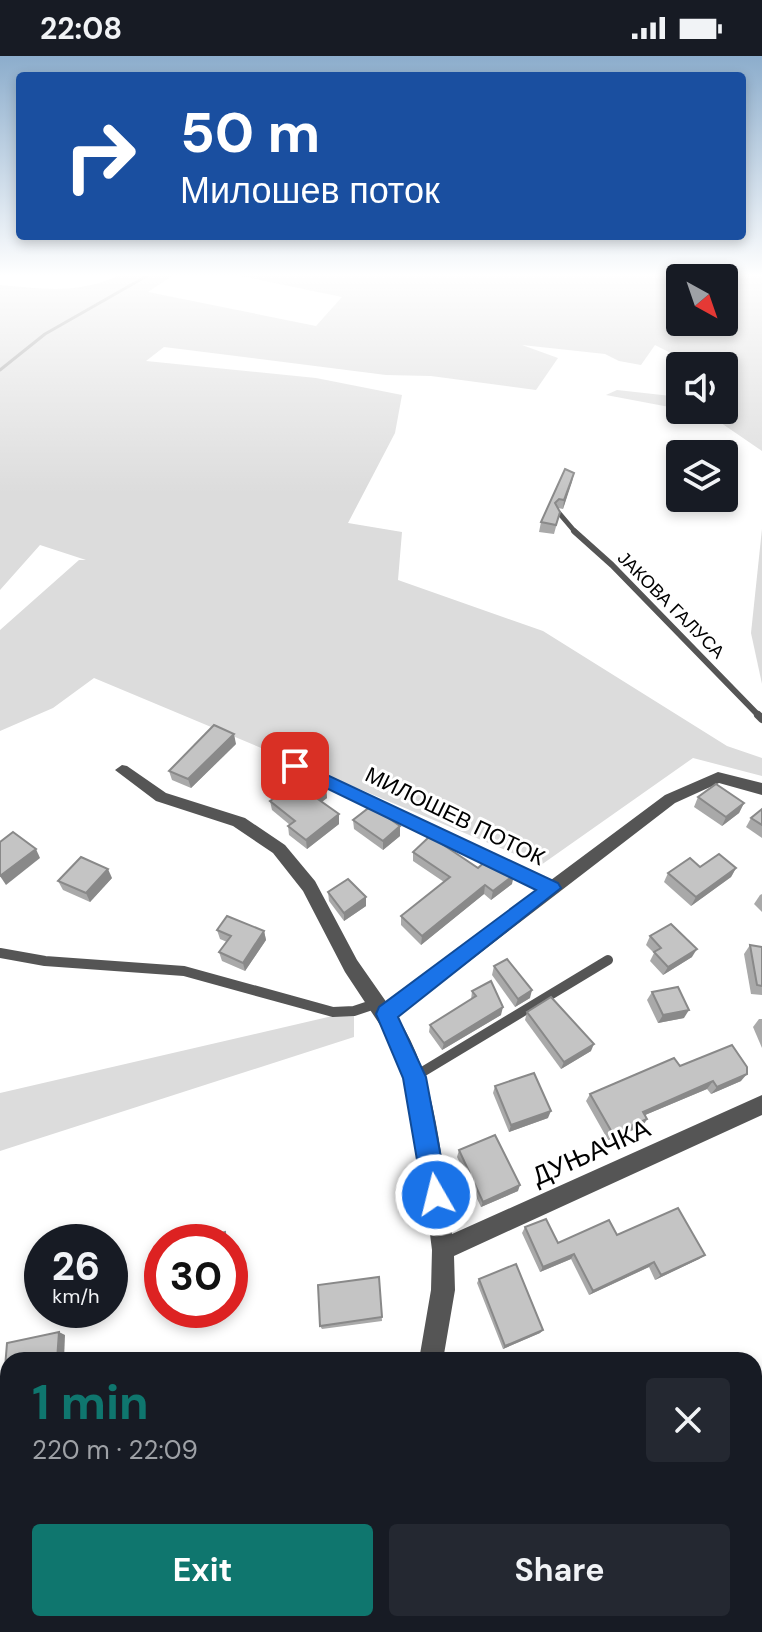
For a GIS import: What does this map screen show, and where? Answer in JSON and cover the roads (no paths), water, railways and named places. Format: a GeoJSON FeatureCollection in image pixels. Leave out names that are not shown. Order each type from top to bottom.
{"type":"FeatureCollection","features":[{"type":"Feature","properties":{"kind":"street","name":"МИЛОШЕВ ПОТОК"},"geometry":{"type":"LineString","coordinates":[[295,766],[551,888]]}},
{"type":"Feature","properties":{"kind":"street"},"geometry":{"type":"LineString","coordinates":[[122,770],[161,797],[239,822],[279,849],[309,886],[351,966],[383,1008],[414,1077],[428,1140],[443,1250],[443,1290],[432,1352]]}},
{"type":"Feature","properties":{"kind":"street","name":"МИЛОШЕВ ПОТОК"},"geometry":{"type":"LineString","coordinates":[[383,1008],[646,816],[699,783],[718,777],[762,789]]}},
{"type":"Feature","properties":{"kind":"street","name":"ДУЊАЧКА"},"geometry":{"type":"LineString","coordinates":[[443,1250],[762,1105]]}},
{"type":"Feature","properties":{"kind":"lane","name":"ЈАКОВА ГАЛУСА"},"geometry":{"type":"LineString","coordinates":[[559,513],[567,525],[612,565],[762,719]]}},
{"type":"Feature","properties":{"kind":"lane"},"geometry":{"type":"LineString","coordinates":[[0,953],[37,959],[119,962],[187,971],[333,1012],[383,1008]]}},
{"type":"Feature","properties":{"kind":"lane"},"geometry":{"type":"LineString","coordinates":[[414,1077],[608,960]]}},
{"type":"Feature","properties":{"kind":"waterway"},"geometry":{"type":"LineString","coordinates":[[0,370],[29,347]]}}]}
